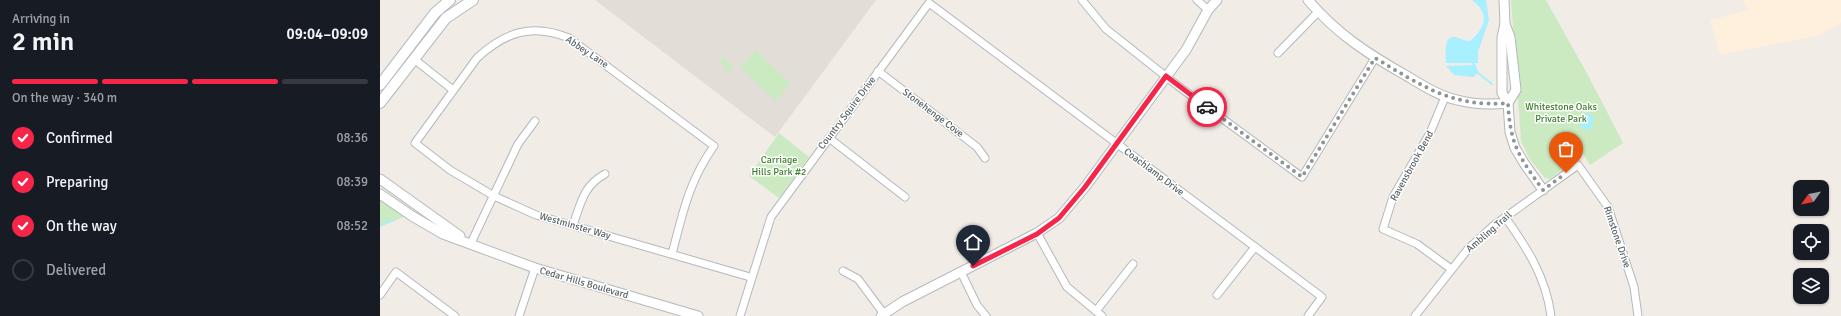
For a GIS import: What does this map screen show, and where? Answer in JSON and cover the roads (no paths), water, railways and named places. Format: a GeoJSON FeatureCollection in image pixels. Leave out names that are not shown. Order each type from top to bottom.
{"type":"FeatureCollection","features":[{"type":"Feature","properties":{"kind":"main road"},"geometry":{"type":"LineString","coordinates":[[380,85],[435,13],[450,0]]}},
{"type":"Feature","properties":{"kind":"main road"},"geometry":{"type":"LineString","coordinates":[[380,103],[446,18],[473,0]]}},
{"type":"Feature","properties":{"kind":"street"},"geometry":{"type":"LineString","coordinates":[[1082,0],[1106,29],[1166,76],[1302,177],[1375,58]]}},
{"type":"Feature","properties":{"kind":"street"},"geometry":{"type":"LineString","coordinates":[[1197,0],[1208,10]]}},
{"type":"Feature","properties":{"kind":"street"},"geometry":{"type":"LineString","coordinates":[[843,271],[858,279],[883,315],[961,272],[1037,234],[1059,218],[1085,187],[1186,50],[1208,10],[1217,0]]}},
{"type":"Feature","properties":{"kind":"street"},"geometry":{"type":"LineString","coordinates":[[1308,0],[1318,12],[1347,39],[1375,58],[1446,97],[1478,104],[1508,103]]}},
{"type":"Feature","properties":{"kind":"street"},"geometry":{"type":"LineString","coordinates":[[1504,0],[1505,24],[1502,37],[1501,76],[1502,93],[1508,103],[1510,132],[1516,148],[1543,190]]}},
{"type":"Feature","properties":{"kind":"street","name":"Country Squire Drive"},"geometry":{"type":"LineString","coordinates":[[740,316],[750,277],[771,217],[929,4]]}},
{"type":"Feature","properties":{"kind":"street","name":"Coachlamp Drive"},"geometry":{"type":"LineString","coordinates":[[929,4],[1322,297],[1308,316]]}},
{"type":"Feature","properties":{"kind":"street"},"geometry":{"type":"LineString","coordinates":[[1278,53],[1318,12]]}},
{"type":"Feature","properties":{"kind":"street"},"geometry":{"type":"LineString","coordinates":[[1505,24],[1510,37],[1516,90],[1508,103]]}},
{"type":"Feature","properties":{"kind":"street","name":"Abbey Lane"},"geometry":{"type":"LineString","coordinates":[[415,143],[477,58],[498,41],[522,32],[546,31],[569,38],[714,146],[700,165],[690,189],[672,254]]}},
{"type":"Feature","properties":{"kind":"street"},"geometry":{"type":"LineString","coordinates":[[414,59],[453,90]]}},
{"type":"Feature","properties":{"kind":"street","name":"Stonehenge Cove"},"geometry":{"type":"LineString","coordinates":[[878,71],[977,147],[985,158]]}},
{"type":"Feature","properties":{"kind":"street","name":"Ravensbrook Bend"},"geometry":{"type":"LineString","coordinates":[[1446,97],[1430,133],[1393,197],[1383,229],[1417,244],[1451,269]]}},
{"type":"Feature","properties":{"kind":"street"},"geometry":{"type":"LineString","coordinates":[[471,243],[518,144],[535,121]]}},
{"type":"Feature","properties":{"kind":"street"},"geometry":{"type":"LineString","coordinates":[[829,138],[905,197]]}},
{"type":"Feature","properties":{"kind":"street","name":"Westminster Way"},"geometry":{"type":"LineString","coordinates":[[415,143],[450,170],[494,196],[536,214],[750,277]]}},
{"type":"Feature","properties":{"kind":"street","name":"Ambling Trail"},"geometry":{"type":"LineString","coordinates":[[1415,316],[1468,249],[1505,217],[1578,165]]}},
{"type":"Feature","properties":{"kind":"street","name":"Rimstone Drive"},"geometry":{"type":"LineString","coordinates":[[1578,165],[1608,207],[1634,287],[1638,316]]}},
{"type":"Feature","properties":{"kind":"street"},"geometry":{"type":"LineString","coordinates":[[573,225],[581,200],[587,188],[595,180],[605,174]]}},
{"type":"Feature","properties":{"kind":"street","name":"Cedar Hills Boulevard"},"geometry":{"type":"LineString","coordinates":[[380,179],[471,243]]}},
{"type":"Feature","properties":{"kind":"street","name":"Cedar Hills Boulevard"},"geometry":{"type":"LineString","coordinates":[[380,194],[412,216],[443,234],[471,243],[535,268],[698,316]]}},
{"type":"Feature","properties":{"kind":"street"},"geometry":{"type":"LineString","coordinates":[[1505,217],[1534,261],[1546,292],[1551,316]]}},
{"type":"Feature","properties":{"kind":"street"},"geometry":{"type":"LineString","coordinates":[[1037,234],[1067,287],[1099,314],[1132,264]]}},
{"type":"Feature","properties":{"kind":"street"},"geometry":{"type":"LineString","coordinates":[[1217,296],[1254,247]]}},
{"type":"Feature","properties":{"kind":"street"},"geometry":{"type":"LineString","coordinates":[[519,316],[535,268]]}},
{"type":"Feature","properties":{"kind":"street"},"geometry":{"type":"LineString","coordinates":[[380,295],[396,272],[455,316]]}},
{"type":"Feature","properties":{"kind":"street"},"geometry":{"type":"LineString","coordinates":[[961,272],[976,305],[986,316]]}},
{"type":"Feature","properties":{"kind":"water"},"geometry":{"type":"Polygon","coordinates":[[[1472,0],[1486,0],[1489,20],[1478,52],[1478,63],[1446,63],[1446,47],[1450,38],[1454,37],[1470,41],[1480,31],[1484,20],[1482,10],[1472,0]]]}},
{"type":"Feature","properties":{"kind":"water"},"geometry":{"type":"Polygon","coordinates":[[[1476,65],[1478,73],[1473,77],[1454,75],[1446,66],[1476,65]]]}},
{"type":"Feature","properties":{"kind":"water"},"geometry":{"type":"Polygon","coordinates":[[[1587,113],[1594,117],[1591,130],[1582,128],[1580,123],[1581,117],[1587,113]]]}},
{"type":"Feature","properties":{"kind":"waterway"},"geometry":{"type":"LineString","coordinates":[[1472,61],[1478,73],[1492,84]]}},
{"type":"Feature","properties":{"kind":"waterway"},"geometry":{"type":"LineString","coordinates":[[380,225],[393,220]]}},
{"type":"Feature","properties":{"kind":"park label","name":"Whitestone Oaks Private Park"},"geometry":{"type":"Point","coordinates":[1561,112]}},
{"type":"Feature","properties":{"kind":"park label","name":"Carriage Hills Park #2"},"geometry":{"type":"Point","coordinates":[779,166]}}]}
